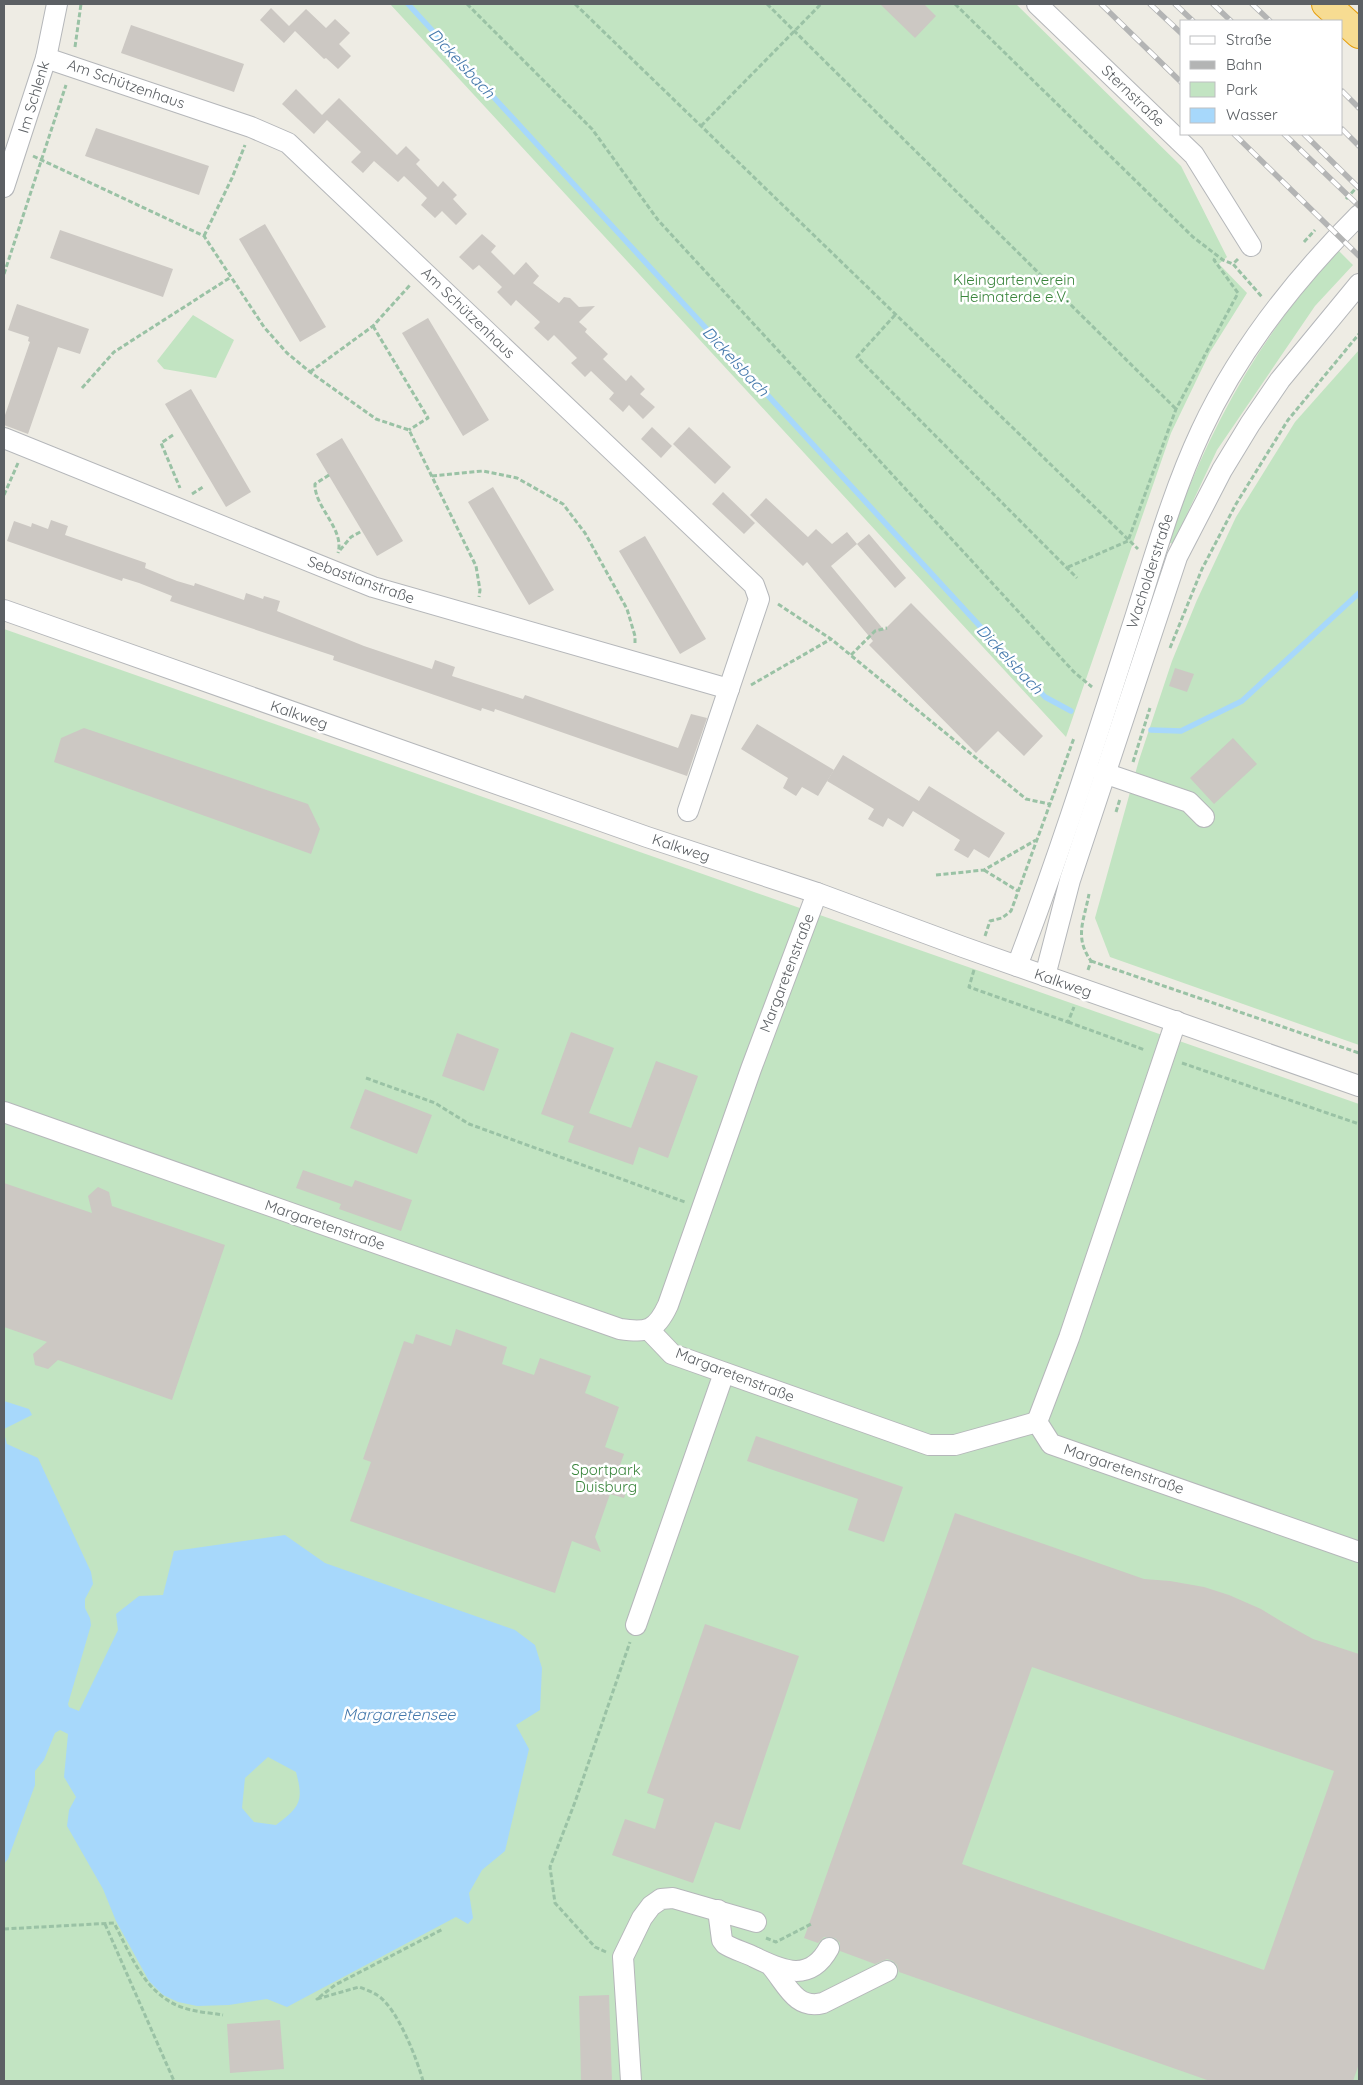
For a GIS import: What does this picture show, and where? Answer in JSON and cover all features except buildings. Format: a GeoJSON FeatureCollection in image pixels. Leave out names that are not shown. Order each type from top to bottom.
{"type":"FeatureCollection","features":[{"type":"Feature","properties":{"kind":"highway"},"geometry":{"type":"LineString","coordinates":[[1326,4],[1359,34]]}},
{"type":"Feature","properties":{"kind":"street","name":"Im Schlenk"},"geometry":{"type":"LineString","coordinates":[[4,187],[18,149],[46,58],[56,4]]}},
{"type":"Feature","properties":{"kind":"street","name":"Sternstraße"},"geometry":{"type":"LineString","coordinates":[[1037,4],[1194,155],[1251,246]]}},
{"type":"Feature","properties":{"kind":"street","name":"Am Schützenhaus"},"geometry":{"type":"LineString","coordinates":[[46,58],[251,127],[288,143],[754,585],[759,599]]}},
{"type":"Feature","properties":{"kind":"street","name":"Wacholderstraße"},"geometry":{"type":"LineString","coordinates":[[1017,966],[1035,920],[1086,770],[1174,496],[1202,430],[1235,369],[1274,310],[1330,244],[1359,215]]}},
{"type":"Feature","properties":{"kind":"street","name":"Wacholderstraße"},"geometry":{"type":"LineString","coordinates":[[1045,976],[1070,880],[1177,557],[1250,424],[1280,380],[1359,284]]}},
{"type":"Feature","properties":{"kind":"street","name":"Sebastianstraße"},"geometry":{"type":"LineString","coordinates":[[4,438],[373,587],[729,688]]}},
{"type":"Feature","properties":{"kind":"street"},"geometry":{"type":"LineString","coordinates":[[688,812],[759,599]]}},
{"type":"Feature","properties":{"kind":"street","name":"Kalkweg"},"geometry":{"type":"LineString","coordinates":[[4,610],[637,834],[817,893],[979,953],[1359,1086]]}},
{"type":"Feature","properties":{"kind":"street"},"geometry":{"type":"LineString","coordinates":[[1104,773],[1188,802],[1204,817]]}},
{"type":"Feature","properties":{"kind":"street","name":"Margaretenstraße"},"geometry":{"type":"LineString","coordinates":[[4,1112],[620,1329],[648,1330],[661,1320],[668,1305],[754,1060],[817,893]]}},
{"type":"Feature","properties":{"kind":"street"},"geometry":{"type":"LineString","coordinates":[[1037,1422],[1069,1338],[1176,1021]]}},
{"type":"Feature","properties":{"kind":"street","name":"Margaretenstraße"},"geometry":{"type":"LineString","coordinates":[[648,1330],[672,1354],[929,1445],[955,1445],[1037,1422],[1051,1444],[1359,1552]]}},
{"type":"Feature","properties":{"kind":"street"},"geometry":{"type":"LineString","coordinates":[[636,1625],[724,1373]]}},
{"type":"Feature","properties":{"kind":"street"},"geometry":{"type":"LineString","coordinates":[[631,2081],[623,1957],[642,1918],[651,1906],[662,1899],[673,1898],[756,1922]]}},
{"type":"Feature","properties":{"kind":"street"},"geometry":{"type":"LineString","coordinates":[[718,1910],[722,1940],[725,1944],[772,1967],[787,1971],[806,1969],[822,1960],[829,1948]]}},
{"type":"Feature","properties":{"kind":"street"},"geometry":{"type":"LineString","coordinates":[[772,1967],[794,1997],[807,2004],[815,2005],[823,2003],[887,1971]]}},
{"type":"Feature","properties":{"kind":"path"},"geometry":{"type":"LineString","coordinates":[[4,274],[72,66],[81,4]]}},
{"type":"Feature","properties":{"kind":"path"},"geometry":{"type":"LineString","coordinates":[[467,4],[592,129],[658,220],[1060,657],[1092,688]]}},
{"type":"Feature","properties":{"kind":"path"},"geometry":{"type":"LineString","coordinates":[[575,4],[1132,546]]}},
{"type":"Feature","properties":{"kind":"path"},"geometry":{"type":"LineString","coordinates":[[767,4],[1176,409]]}},
{"type":"Feature","properties":{"kind":"path"},"geometry":{"type":"LineString","coordinates":[[701,126],[820,4]]}},
{"type":"Feature","properties":{"kind":"path"},"geometry":{"type":"LineString","coordinates":[[955,4],[1193,237],[1223,260],[1233,264],[1263,297]]}},
{"type":"Feature","properties":{"kind":"path"},"geometry":{"type":"LineString","coordinates":[[204,236],[232,178],[251,127]]}},
{"type":"Feature","properties":{"kind":"path"},"geometry":{"type":"LineString","coordinates":[[18,149],[204,236],[264,327],[287,353],[310,372],[376,419],[409,430],[476,566],[480,590],[476,617]]}},
{"type":"Feature","properties":{"kind":"path"},"geometry":{"type":"LineString","coordinates":[[1233,264],[1251,246]]}},
{"type":"Feature","properties":{"kind":"path"},"geometry":{"type":"LineString","coordinates":[[1068,567],[1128,541],[1176,409],[1238,292],[1214,260],[1217,255]]}},
{"type":"Feature","properties":{"kind":"path"},"geometry":{"type":"LineString","coordinates":[[310,372],[373,326],[423,270]]}},
{"type":"Feature","properties":{"kind":"path"},"geometry":{"type":"LineString","coordinates":[[82,388],[114,352],[231,277]]}},
{"type":"Feature","properties":{"kind":"path"},"geometry":{"type":"LineString","coordinates":[[895,315],[857,357],[1077,578]]}},
{"type":"Feature","properties":{"kind":"path"},"geometry":{"type":"LineString","coordinates":[[373,326],[428,418],[409,430]]}},
{"type":"Feature","properties":{"kind":"path"},"geometry":{"type":"LineString","coordinates":[[1167,654],[1202,569],[1236,504],[1288,420],[1359,334]]}},
{"type":"Feature","properties":{"kind":"path"},"geometry":{"type":"LineString","coordinates":[[173,436],[161,443],[184,498],[181,510]]}},
{"type":"Feature","properties":{"kind":"path"},"geometry":{"type":"LineString","coordinates":[[4,494],[26,447]]}},
{"type":"Feature","properties":{"kind":"path"},"geometry":{"type":"LineString","coordinates":[[432,476],[483,471],[517,478],[562,504],[585,533],[627,609],[635,636],[632,661]]}},
{"type":"Feature","properties":{"kind":"path"},"geometry":{"type":"LineString","coordinates":[[329,475],[315,484],[315,493],[338,538],[339,550],[332,571]]}},
{"type":"Feature","properties":{"kind":"path"},"geometry":{"type":"LineString","coordinates":[[339,550],[351,537],[362,531]]}},
{"type":"Feature","properties":{"kind":"path"},"geometry":{"type":"LineString","coordinates":[[759,599],[776,603],[831,639],[1026,799],[1049,804]]}},
{"type":"Feature","properties":{"kind":"path"},"geometry":{"type":"LineString","coordinates":[[851,655],[875,632],[886,628]]}},
{"type":"Feature","properties":{"kind":"path"},"geometry":{"type":"LineString","coordinates":[[729,688],[742,690],[831,639]]}},
{"type":"Feature","properties":{"kind":"path"},"geometry":{"type":"LineString","coordinates":[[1113,819],[1152,700]]}},
{"type":"Feature","properties":{"kind":"path"},"geometry":{"type":"LineString","coordinates":[[936,875],[984,870],[1036,840]]}},
{"type":"Feature","properties":{"kind":"path"},"geometry":{"type":"LineString","coordinates":[[984,870],[1018,891]]}},
{"type":"Feature","properties":{"kind":"path"},"geometry":{"type":"LineString","coordinates":[[1091,884],[1080,939],[1084,951],[1092,961],[1359,1053]]}},
{"type":"Feature","properties":{"kind":"path"},"geometry":{"type":"LineString","coordinates":[[979,953],[969,987],[1359,1124]]}},
{"type":"Feature","properties":{"kind":"path"},"geometry":{"type":"LineString","coordinates":[[1068,1022],[1092,961]]}},
{"type":"Feature","properties":{"kind":"path"},"geometry":{"type":"LineString","coordinates":[[366,1078],[435,1103],[469,1124],[702,1208]]}},
{"type":"Feature","properties":{"kind":"path"},"geometry":{"type":"LineString","coordinates":[[623,1972],[617,1957],[595,1947],[555,1903],[550,1867],[575,1802],[636,1625]]}},
{"type":"Feature","properties":{"kind":"path"},"geometry":{"type":"LineString","coordinates":[[105,1923],[174,2081]]}},
{"type":"Feature","properties":{"kind":"path"},"geometry":{"type":"LineString","coordinates":[[4,1929],[114,1923],[145,1981],[162,1998],[185,2008],[223,2015]]}},
{"type":"Feature","properties":{"kind":"path"},"geometry":{"type":"LineString","coordinates":[[793,1934],[813,1923]]}},
{"type":"Feature","properties":{"kind":"path"},"geometry":{"type":"LineString","coordinates":[[424,2081],[418,2062],[395,2015],[378,1996],[359,1987],[317,1999],[334,1985],[443,1929]]}},
{"type":"Feature","properties":{"kind":"green space","name":"Kleingartenverein Heimaterde e.V."},"geometry":{"type":"Polygon","coordinates":[[[390,4],[1016,4],[1181,166],[1227,257],[1219,264],[1247,293],[1210,352],[1171,433],[1066,737],[390,4]]]}},
{"type":"Feature","properties":{"kind":"green space"},"geometry":{"type":"Polygon","coordinates":[[[1339,251],[1353,265],[1315,306],[1217,450],[1173,544],[1168,542],[1200,462],[1238,387],[1283,317],[1339,251]]]}},
{"type":"Feature","properties":{"kind":"green space"},"geometry":{"type":"Polygon","coordinates":[[[193,315],[234,340],[216,378],[164,369],[157,361],[193,315]]]}},
{"type":"Feature","properties":{"kind":"green space"},"geometry":{"type":"Polygon","coordinates":[[[1359,350],[1359,1045],[1110,957],[1095,918],[1139,760],[1172,661],[1197,600],[1236,517],[1295,422],[1359,350]]]}},
{"type":"Feature","properties":{"kind":"green space","name":"Sportpark Duisburg"},"geometry":{"type":"Polygon","coordinates":[[[4,629],[1359,1104],[1359,2081],[4,2081],[4,629]]]}},
{"type":"Feature","properties":{"kind":"water"},"geometry":{"type":"Polygon","coordinates":[[[4,1401],[29,1409],[32,1415],[4,1429],[4,1401]]]}},
{"type":"Feature","properties":{"kind":"water","name":"Margaretensee"},"geometry":{"type":"Polygon","coordinates":[[[4,1433],[7,1444],[38,1458],[91,1572],[93,1584],[85,1599],[85,1608],[91,1625],[68,1704],[69,1707],[79,1711],[118,1630],[116,1614],[139,1596],[163,1595],[174,1551],[285,1535],[325,1563],[515,1630],[535,1645],[542,1668],[540,1710],[516,1725],[529,1749],[505,1851],[482,1870],[469,1893],[473,1918],[468,1924],[456,1917],[287,2007],[267,1999],[229,2005],[197,2006],[178,2002],[163,1995],[149,1981],[116,1921],[103,1889],[67,1826],[69,1810],[76,1797],[64,1777],[68,1734],[60,1730],[55,1733],[44,1760],[35,1771],[35,1785],[8,1859],[4,1864],[4,1433]],[[268,1757],[245,1778],[242,1808],[254,1822],[276,1825],[295,1808],[300,1797],[296,1772],[268,1757]]]}},
{"type":"Feature","properties":{"kind":"waterway","name":"Dickelsbach"},"geometry":{"type":"LineString","coordinates":[[408,4],[1045,697],[1071,711]]}},
{"type":"Feature","properties":{"kind":"waterway","name":"Dickelsbach"},"geometry":{"type":"LineString","coordinates":[[1151,730],[1181,731],[1242,701],[1359,593]]}},
{"type":"Feature","properties":{"kind":"railway"},"geometry":{"type":"LineString","coordinates":[[1101,4],[1180,81]]}},
{"type":"Feature","properties":{"kind":"railway"},"geometry":{"type":"LineString","coordinates":[[1150,4],[1180,32]]}},
{"type":"Feature","properties":{"kind":"railway"},"geometry":{"type":"LineString","coordinates":[[1175,4],[1192,20]]}},
{"type":"Feature","properties":{"kind":"railway"},"geometry":{"type":"LineString","coordinates":[[1213,4],[1230,20]]}},
{"type":"Feature","properties":{"kind":"railway"},"geometry":{"type":"LineString","coordinates":[[1252,4],[1269,20]]}},
{"type":"Feature","properties":{"kind":"railway"},"geometry":{"type":"LineString","coordinates":[[1343,92],[1359,108]]}},
{"type":"Feature","properties":{"kind":"railway"},"geometry":{"type":"LineString","coordinates":[[1343,130],[1359,146]]}},
{"type":"Feature","properties":{"kind":"railway"},"geometry":{"type":"LineString","coordinates":[[1235,135],[1359,256]]}},
{"type":"Feature","properties":{"kind":"railway"},"geometry":{"type":"LineString","coordinates":[[1285,135],[1359,206]]}},
{"type":"Feature","properties":{"kind":"railway"},"geometry":{"type":"LineString","coordinates":[[1305,135],[1359,188]]}}]}
